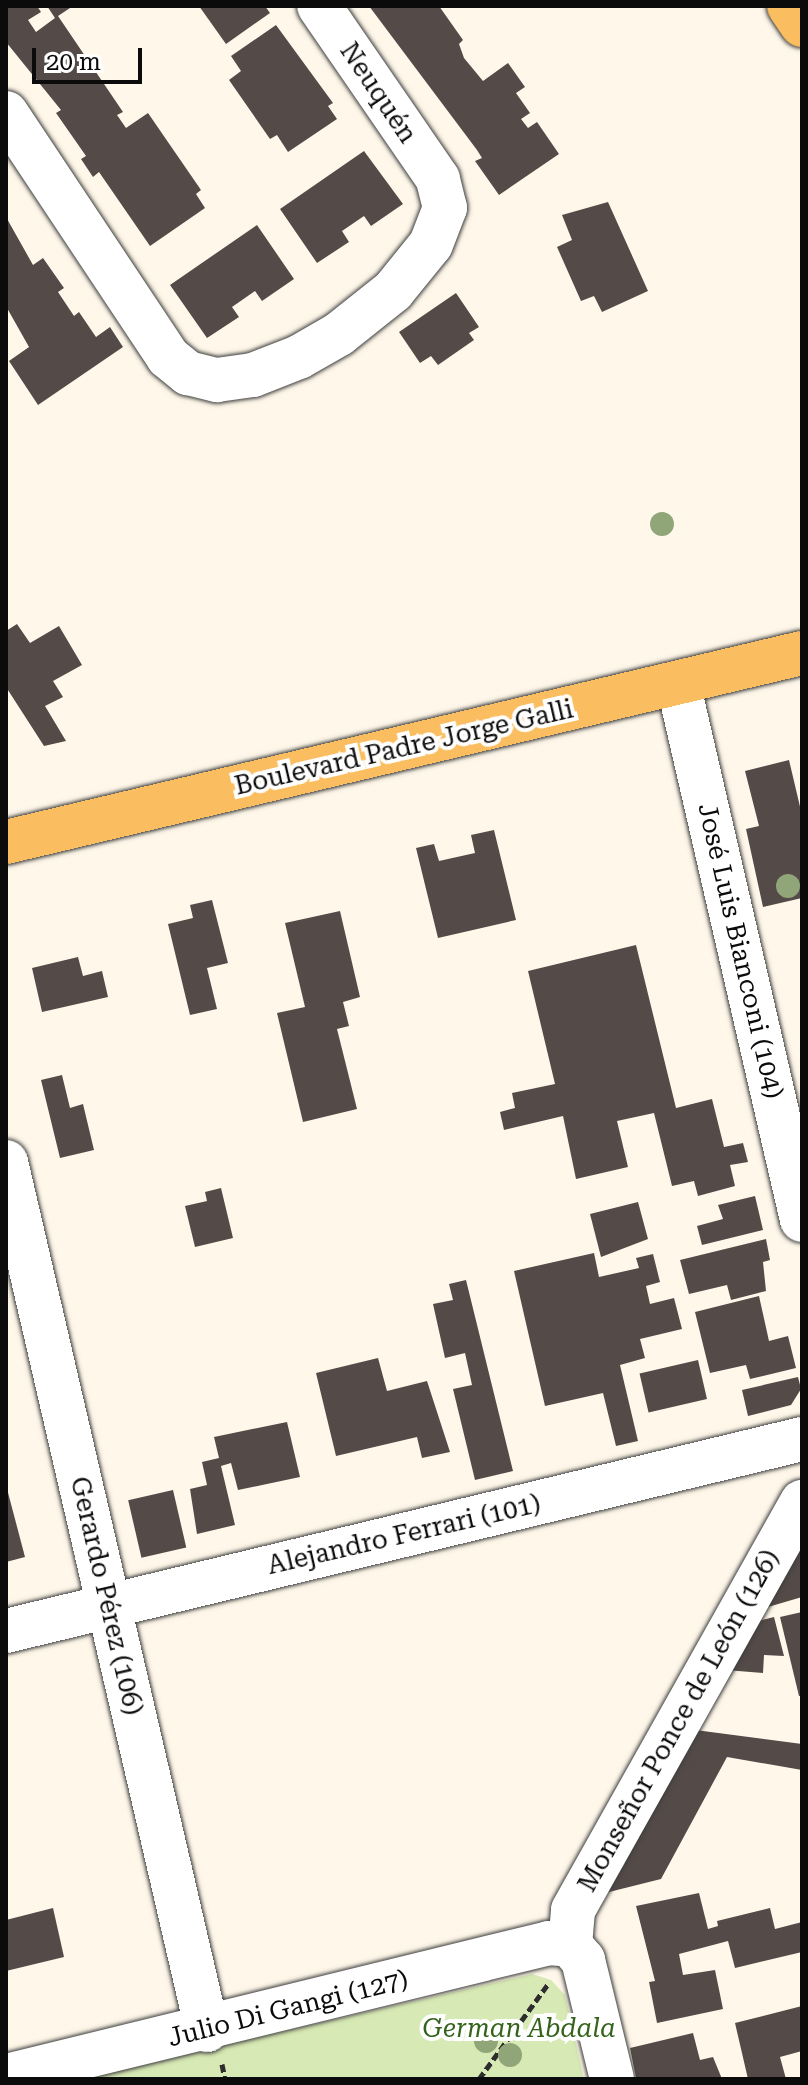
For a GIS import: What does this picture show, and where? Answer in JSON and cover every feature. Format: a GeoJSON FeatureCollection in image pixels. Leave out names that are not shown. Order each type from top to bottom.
{"type":"FeatureCollection","features":[{"type":"Feature","properties":{"kind":"main road"},"geometry":{"type":"LineString","coordinates":[[789,6],[802,25]]}},
{"type":"Feature","properties":{"kind":"main road","name":"Boulevard Padre Jorge Galli"},"geometry":{"type":"LineString","coordinates":[[6,842],[802,653]]}},
{"type":"Feature","properties":{"kind":"street","name":"Neuquén"},"geometry":{"type":"LineString","coordinates":[[6,113],[168,357],[188,373],[217,380],[288,362],[339,334],[393,291],[431,244],[445,208],[438,179],[319,6]]}},
{"type":"Feature","properties":{"kind":"street","name":"José Luis Bianconi (104)"},"geometry":{"type":"LineString","coordinates":[[678,683],[802,1220]]}},
{"type":"Feature","properties":{"kind":"street","name":"Gerardo Pérez (106)"},"geometry":{"type":"LineString","coordinates":[[6,1162],[207,2030]]}},
{"type":"Feature","properties":{"kind":"street","name":"Alejandro Ferrari (101)"},"geometry":{"type":"LineString","coordinates":[[6,1631],[802,1439]]}},
{"type":"Feature","properties":{"kind":"street","name":"Monseñor Ponce de León (126)"},"geometry":{"type":"LineString","coordinates":[[570,1945],[573,1910],[802,1502]]}},
{"type":"Feature","properties":{"kind":"street","name":"Julio Di Gangi (127)"},"geometry":{"type":"LineString","coordinates":[[6,2076],[207,2030],[549,1943],[570,1945]]}},
{"type":"Feature","properties":{"kind":"street"},"geometry":{"type":"LineString","coordinates":[[570,1945],[583,1960],[612,2079]]}},
{"type":"Feature","properties":{"kind":"path"},"geometry":{"type":"LineString","coordinates":[[479,2079],[551,1980],[570,1945]]}},
{"type":"Feature","properties":{"kind":"green space","name":"German Abdala"},"geometry":{"type":"Polygon","coordinates":[[[532,1974],[551,1980],[565,1995],[584,2079],[78,2079],[532,1974]]]}},
{"type":"Feature","properties":{"kind":"building"},"geometry":{"type":"Polygon","coordinates":[[[6,6],[37,6],[41,12],[28,20],[36,32],[55,18],[47,6],[73,6],[58,16],[123,112],[117,115],[126,128],[148,113],[201,190],[196,194],[205,208],[150,246],[99,172],[93,177],[81,159],[86,156],[56,113],[61,110],[6,42],[6,6]]]}},
{"type":"Feature","properties":{"kind":"building"},"geometry":{"type":"Polygon","coordinates":[[[199,6],[265,6],[270,13],[226,44],[199,6]]]}},
{"type":"Feature","properties":{"kind":"building"},"geometry":{"type":"Polygon","coordinates":[[[369,6],[439,6],[463,40],[459,44],[464,58],[483,81],[508,63],[525,87],[516,93],[530,113],[521,119],[528,128],[537,122],[559,154],[499,195],[475,161],[482,158],[477,150],[369,6]]]}},
{"type":"Feature","properties":{"kind":"building"},"geometry":{"type":"Polygon","coordinates":[[[276,25],[333,103],[328,106],[337,119],[288,152],[277,135],[270,139],[229,80],[241,71],[231,56],[276,25]]]}},
{"type":"Feature","properties":{"kind":"building"},"geometry":{"type":"Polygon","coordinates":[[[364,151],[403,204],[371,226],[364,216],[342,231],[349,242],[317,263],[280,209],[364,151]]]}},
{"type":"Feature","properties":{"kind":"building"},"geometry":{"type":"Polygon","coordinates":[[[608,202],[648,291],[602,312],[594,296],[581,301],[557,247],[572,240],[562,215],[608,202]]]}},
{"type":"Feature","properties":{"kind":"building"},"geometry":{"type":"Polygon","coordinates":[[[6,217],[33,265],[43,258],[64,288],[58,292],[74,316],[79,312],[96,337],[110,327],[123,347],[38,405],[9,361],[29,347],[7,308],[6,217]]]}},
{"type":"Feature","properties":{"kind":"building"},"geometry":{"type":"Polygon","coordinates":[[[257,225],[294,279],[262,301],[255,291],[232,307],[239,317],[207,338],[170,285],[257,225]]]}},
{"type":"Feature","properties":{"kind":"building"},"geometry":{"type":"Polygon","coordinates":[[[456,293],[479,327],[469,333],[474,340],[438,365],[431,356],[420,363],[399,332],[456,293]]]}},
{"type":"Feature","properties":{"kind":"building"},"geometry":{"type":"Polygon","coordinates":[[[17,624],[30,643],[59,626],[82,665],[53,681],[63,697],[45,706],[66,741],[44,746],[6,687],[6,631],[17,624]]]}},
{"type":"Feature","properties":{"kind":"building"},"geometry":{"type":"Polygon","coordinates":[[[789,760],[802,815],[802,898],[763,907],[746,829],[759,826],[745,771],[789,760]]]}},
{"type":"Feature","properties":{"kind":"building"},"geometry":{"type":"Polygon","coordinates":[[[494,830],[516,920],[438,938],[416,848],[434,844],[439,861],[475,853],[471,835],[494,830]]]}},
{"type":"Feature","properties":{"kind":"building"},"geometry":{"type":"Polygon","coordinates":[[[212,900],[228,963],[207,968],[217,1009],[190,1015],[168,924],[193,918],[190,905],[212,900]]]}},
{"type":"Feature","properties":{"kind":"building"},"geometry":{"type":"Polygon","coordinates":[[[340,911],[360,997],[343,1002],[349,1026],[337,1029],[357,1109],[303,1122],[277,1013],[305,1007],[285,923],[340,911]]]}},
{"type":"Feature","properties":{"kind":"building"},"geometry":{"type":"Polygon","coordinates":[[[636,945],[676,1108],[712,1099],[724,1147],[743,1143],[748,1162],[730,1165],[735,1186],[698,1196],[694,1181],[672,1186],[654,1113],[617,1121],[628,1167],[576,1179],[563,1116],[504,1130],[500,1112],[515,1108],[512,1093],[555,1084],[528,971],[636,945]]]}},
{"type":"Feature","properties":{"kind":"building"},"geometry":{"type":"Polygon","coordinates":[[[78,957],[83,976],[102,971],[108,997],[42,1012],[32,968],[78,957]]]}},
{"type":"Feature","properties":{"kind":"building"},"geometry":{"type":"Polygon","coordinates":[[[62,1075],[70,1108],[83,1104],[94,1150],[60,1158],[41,1080],[62,1075]]]}},
{"type":"Feature","properties":{"kind":"building"},"geometry":{"type":"Polygon","coordinates":[[[221,1188],[233,1238],[195,1247],[185,1206],[207,1201],[205,1192],[221,1188]]]}},
{"type":"Feature","properties":{"kind":"building"},"geometry":{"type":"Polygon","coordinates":[[[755,1196],[763,1230],[702,1245],[697,1226],[723,1219],[718,1205],[755,1196]]]}},
{"type":"Feature","properties":{"kind":"building"},"geometry":{"type":"Polygon","coordinates":[[[638,1202],[648,1239],[601,1257],[590,1214],[638,1202]]]}},
{"type":"Feature","properties":{"kind":"building"},"geometry":{"type":"Polygon","coordinates":[[[766,1239],[770,1260],[763,1262],[766,1291],[731,1300],[727,1285],[689,1294],[680,1260],[766,1239]]]}},
{"type":"Feature","properties":{"kind":"building"},"geometry":{"type":"Polygon","coordinates":[[[594,1253],[599,1277],[639,1268],[636,1258],[653,1254],[660,1282],[646,1286],[650,1304],[674,1298],[682,1329],[640,1339],[645,1358],[620,1365],[638,1441],[616,1446],[603,1393],[545,1406],[514,1271],[594,1253]]]}},
{"type":"Feature","properties":{"kind":"building"},"geometry":{"type":"Polygon","coordinates":[[[466,1280],[513,1471],[475,1480],[453,1389],[472,1385],[465,1353],[445,1358],[433,1304],[453,1300],[449,1284],[466,1280]]]}},
{"type":"Feature","properties":{"kind":"building"},"geometry":{"type":"Polygon","coordinates":[[[759,1296],[769,1341],[788,1336],[796,1368],[750,1379],[746,1365],[710,1373],[695,1312],[759,1296]]]}},
{"type":"Feature","properties":{"kind":"building"},"geometry":{"type":"Polygon","coordinates":[[[378,1358],[387,1391],[427,1381],[450,1452],[422,1458],[417,1437],[336,1456],[316,1373],[378,1358]]]}},
{"type":"Feature","properties":{"kind":"building"},"geometry":{"type":"Polygon","coordinates":[[[698,1360],[707,1399],[649,1412],[640,1373],[698,1360]]]}},
{"type":"Feature","properties":{"kind":"building"},"geometry":{"type":"Polygon","coordinates":[[[798,1377],[801,1389],[791,1405],[748,1416],[742,1390],[798,1377]]]}},
{"type":"Feature","properties":{"kind":"building"},"geometry":{"type":"Polygon","coordinates":[[[287,1422],[300,1477],[238,1490],[231,1463],[221,1466],[235,1525],[197,1534],[190,1489],[207,1485],[202,1462],[219,1458],[214,1437],[287,1422]]]}},
{"type":"Feature","properties":{"kind":"building"},"geometry":{"type":"Polygon","coordinates":[[[6,1485],[25,1557],[6,1562],[6,1485]]]}},
{"type":"Feature","properties":{"kind":"building"},"geometry":{"type":"Polygon","coordinates":[[[173,1490],[186,1547],[141,1558],[128,1500],[173,1490]]]}},
{"type":"Feature","properties":{"kind":"building"},"geometry":{"type":"Polygon","coordinates":[[[802,1510],[802,1597],[744,1614],[802,1510]]]}},
{"type":"Feature","properties":{"kind":"building"},"geometry":{"type":"Polygon","coordinates":[[[802,1612],[802,1696],[799,1696],[780,1617],[802,1612]]]}},
{"type":"Feature","properties":{"kind":"building"},"geometry":{"type":"Polygon","coordinates":[[[774,1617],[784,1656],[764,1655],[763,1673],[713,1669],[737,1626],[774,1617]]]}},
{"type":"Feature","properties":{"kind":"building"},"geometry":{"type":"Polygon","coordinates":[[[680,1728],[802,1744],[802,1770],[727,1757],[661,1879],[597,1895],[680,1728]]]}},
{"type":"Feature","properties":{"kind":"building"},"geometry":{"type":"Polygon","coordinates":[[[699,1893],[708,1929],[718,1926],[717,1921],[770,1908],[775,1929],[802,1922],[802,1952],[735,1968],[728,1941],[679,1954],[683,1975],[715,1970],[723,2009],[657,2023],[649,1982],[655,1981],[636,1906],[699,1893]]]}},
{"type":"Feature","properties":{"kind":"building"},"geometry":{"type":"Polygon","coordinates":[[[53,1908],[64,1957],[6,1971],[6,1920],[53,1908]]]}},
{"type":"Feature","properties":{"kind":"building"},"geometry":{"type":"Polygon","coordinates":[[[802,2006],[802,2051],[780,2057],[786,2079],[748,2079],[735,2023],[802,2006]]]}},
{"type":"Feature","properties":{"kind":"building"},"geometry":{"type":"Polygon","coordinates":[[[693,2033],[700,2060],[713,2057],[722,2079],[636,2078],[630,2048],[693,2033]]]}}]}
